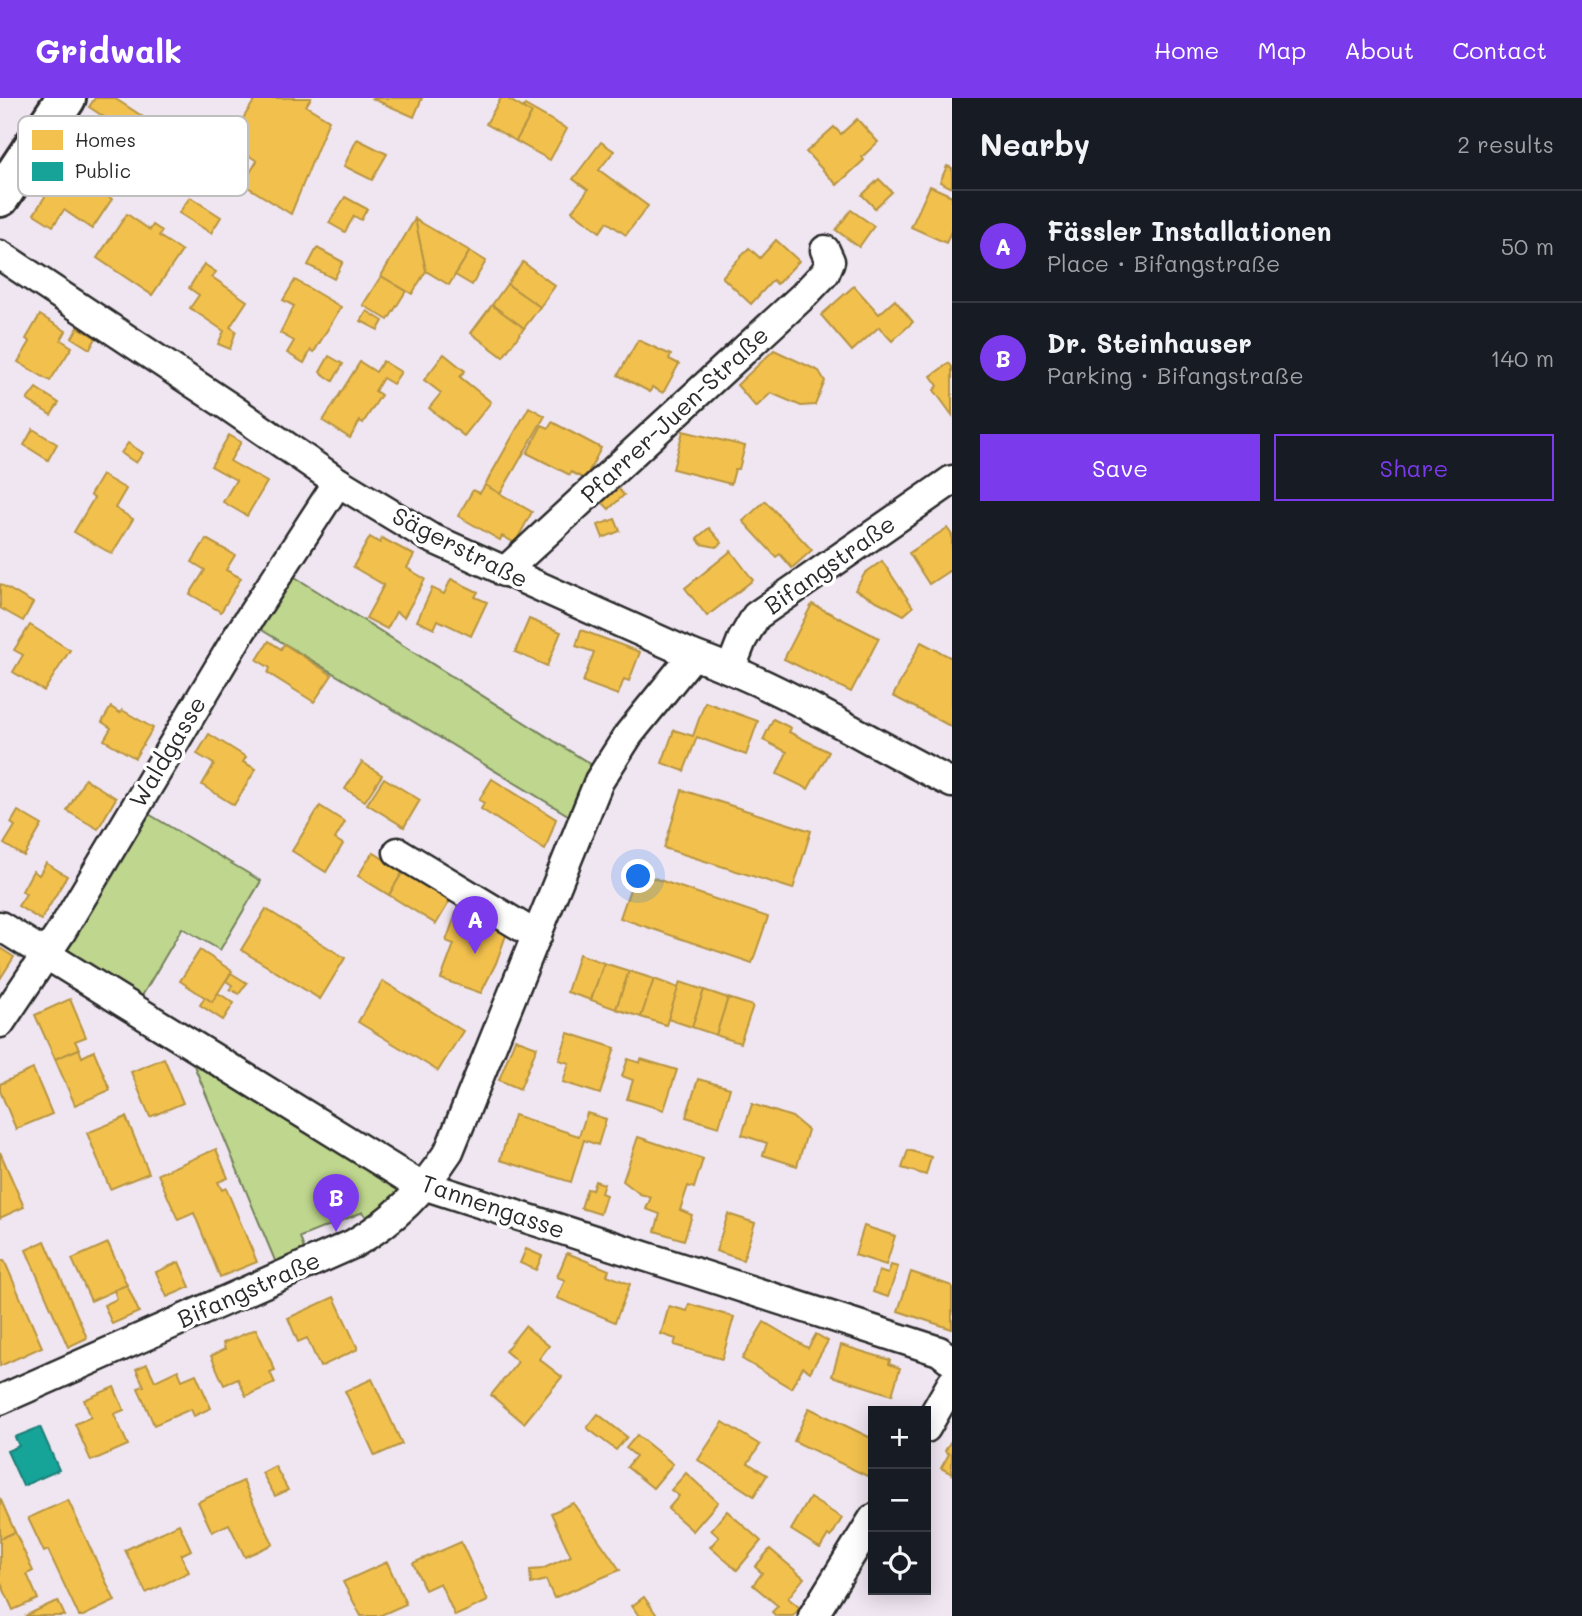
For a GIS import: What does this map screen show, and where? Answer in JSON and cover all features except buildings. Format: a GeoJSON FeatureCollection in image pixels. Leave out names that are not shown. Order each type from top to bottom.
{"type":"FeatureCollection","features":[{"type":"Feature","properties":{"kind":"main road"},"geometry":{"type":"LineString","coordinates":[[54,116],[66,98]]}},
{"type":"Feature","properties":{"kind":"main road"},"geometry":{"type":"LineString","coordinates":[[0,197],[18,170]]}},
{"type":"Feature","properties":{"kind":"street","name":"Pfarrer-Juen-Straße"},"geometry":{"type":"LineString","coordinates":[[504,572],[804,296],[825,272],[830,261],[825,250]]}},
{"type":"Feature","properties":{"kind":"street","name":"Sägerstraße"},"geometry":{"type":"LineString","coordinates":[[0,255],[338,482],[429,537],[693,655],[731,668],[850,727],[952,783]]}},
{"type":"Feature","properties":{"kind":"street","name":"Bifangstraße"},"geometry":{"type":"LineString","coordinates":[[731,668],[742,640],[756,616],[952,480]]}},
{"type":"Feature","properties":{"kind":"street","name":"Waldgasse"},"geometry":{"type":"LineString","coordinates":[[0,1023],[47,955],[238,636],[338,482]]}},
{"type":"Feature","properties":{"kind":"street","name":"Bifangstraße"},"geometry":{"type":"LineString","coordinates":[[0,1400],[353,1244],[387,1223],[425,1186],[449,1151],[599,781],[629,734],[693,655]]}},
{"type":"Feature","properties":{"kind":"street"},"geometry":{"type":"LineString","coordinates":[[398,852],[537,936]]}},
{"type":"Feature","properties":{"kind":"street","name":"Tannengasse"},"geometry":{"type":"LineString","coordinates":[[0,926],[402,1175],[425,1186],[939,1351],[952,1361]]}},
{"type":"Feature","properties":{"kind":"street"},"geometry":{"type":"LineString","coordinates":[[931,1419],[952,1383]]}},
{"type":"Feature","properties":{"kind":"street"},"geometry":{"type":"LineString","coordinates":[[813,1616],[868,1527]]}},
{"type":"Feature","properties":{"kind":"green space"},"geometry":{"type":"Polygon","coordinates":[[[287,572],[595,767],[573,818],[255,626],[287,572]]]}},
{"type":"Feature","properties":{"kind":"green space"},"geometry":{"type":"Polygon","coordinates":[[[142,810],[261,881],[220,950],[182,928],[139,1001],[67,953],[66,943],[142,810]]]}},
{"type":"Feature","properties":{"kind":"green space"},"geometry":{"type":"Polygon","coordinates":[[[188,1051],[400,1188],[400,1198],[371,1226],[363,1212],[300,1237],[306,1255],[278,1268],[188,1051]]]}},
{"type":"Feature","properties":{"kind":"place","name":"Fässler Installationen"},"geometry":{"type":"Point","coordinates":[475,954]}},
{"type":"Feature","properties":{"kind":"place","name":"Dr. Steinhauser"},"geometry":{"type":"Point","coordinates":[336,1232]}}]}
